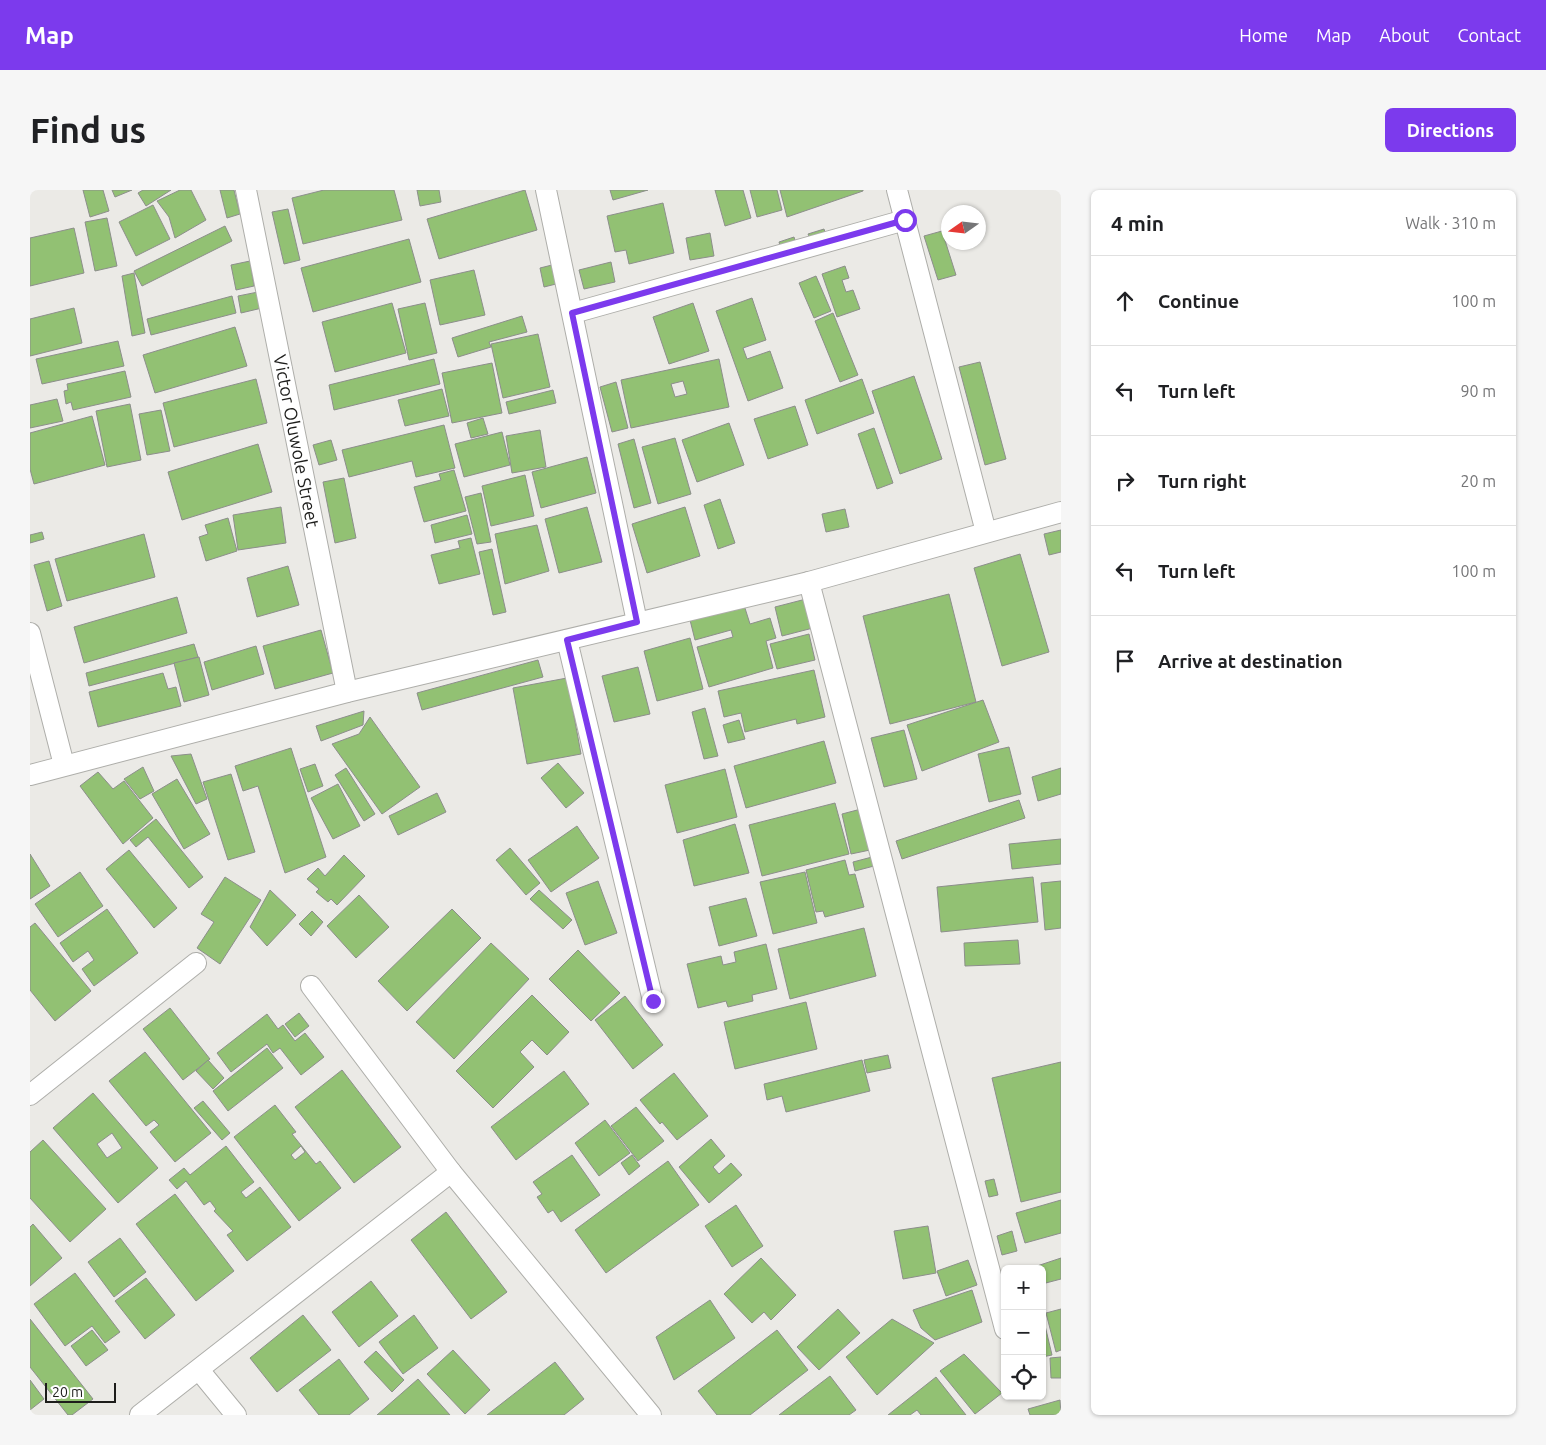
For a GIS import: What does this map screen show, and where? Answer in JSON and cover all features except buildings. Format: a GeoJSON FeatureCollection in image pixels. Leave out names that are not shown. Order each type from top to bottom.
{"type":"FeatureCollection","features":[{"type":"Feature","properties":{"kind":"street","name":"Victor Oluwole Street"},"geometry":{"type":"LineString","coordinates":[[246,190],[347,692]]}},
{"type":"Feature","properties":{"kind":"street"},"geometry":{"type":"LineString","coordinates":[[546,190],[637,622]]}},
{"type":"Feature","properties":{"kind":"street"},"geometry":{"type":"LineString","coordinates":[[897,190],[986,532]]}},
{"type":"Feature","properties":{"kind":"street"},"geometry":{"type":"LineString","coordinates":[[572,313],[905,220]]}},
{"type":"Feature","properties":{"kind":"street"},"geometry":{"type":"LineString","coordinates":[[30,775],[347,692],[809,582],[1061,512]]}},
{"type":"Feature","properties":{"kind":"street"},"geometry":{"type":"LineString","coordinates":[[809,582],[1001,1314]]}},
{"type":"Feature","properties":{"kind":"street"},"geometry":{"type":"LineString","coordinates":[[30,633],[64,765]]}},
{"type":"Feature","properties":{"kind":"street"},"geometry":{"type":"LineString","coordinates":[[567,640],[653,1001]]}},
{"type":"Feature","properties":{"kind":"street"},"geometry":{"type":"LineString","coordinates":[[30,1095],[196,963]]}},
{"type":"Feature","properties":{"kind":"street"},"geometry":{"type":"LineString","coordinates":[[311,986],[450,1172],[651,1415]]}},
{"type":"Feature","properties":{"kind":"street"},"geometry":{"type":"LineString","coordinates":[[140,1415],[450,1172]]}},
{"type":"Feature","properties":{"kind":"street"},"geometry":{"type":"LineString","coordinates":[[199,1370],[236,1415]]}},
{"type":"Feature","properties":{"kind":"route"},"geometry":{"type":"LineString","coordinates":[[653,1001],[567,640],[637,622],[572,313],[905,220]]}}]}
